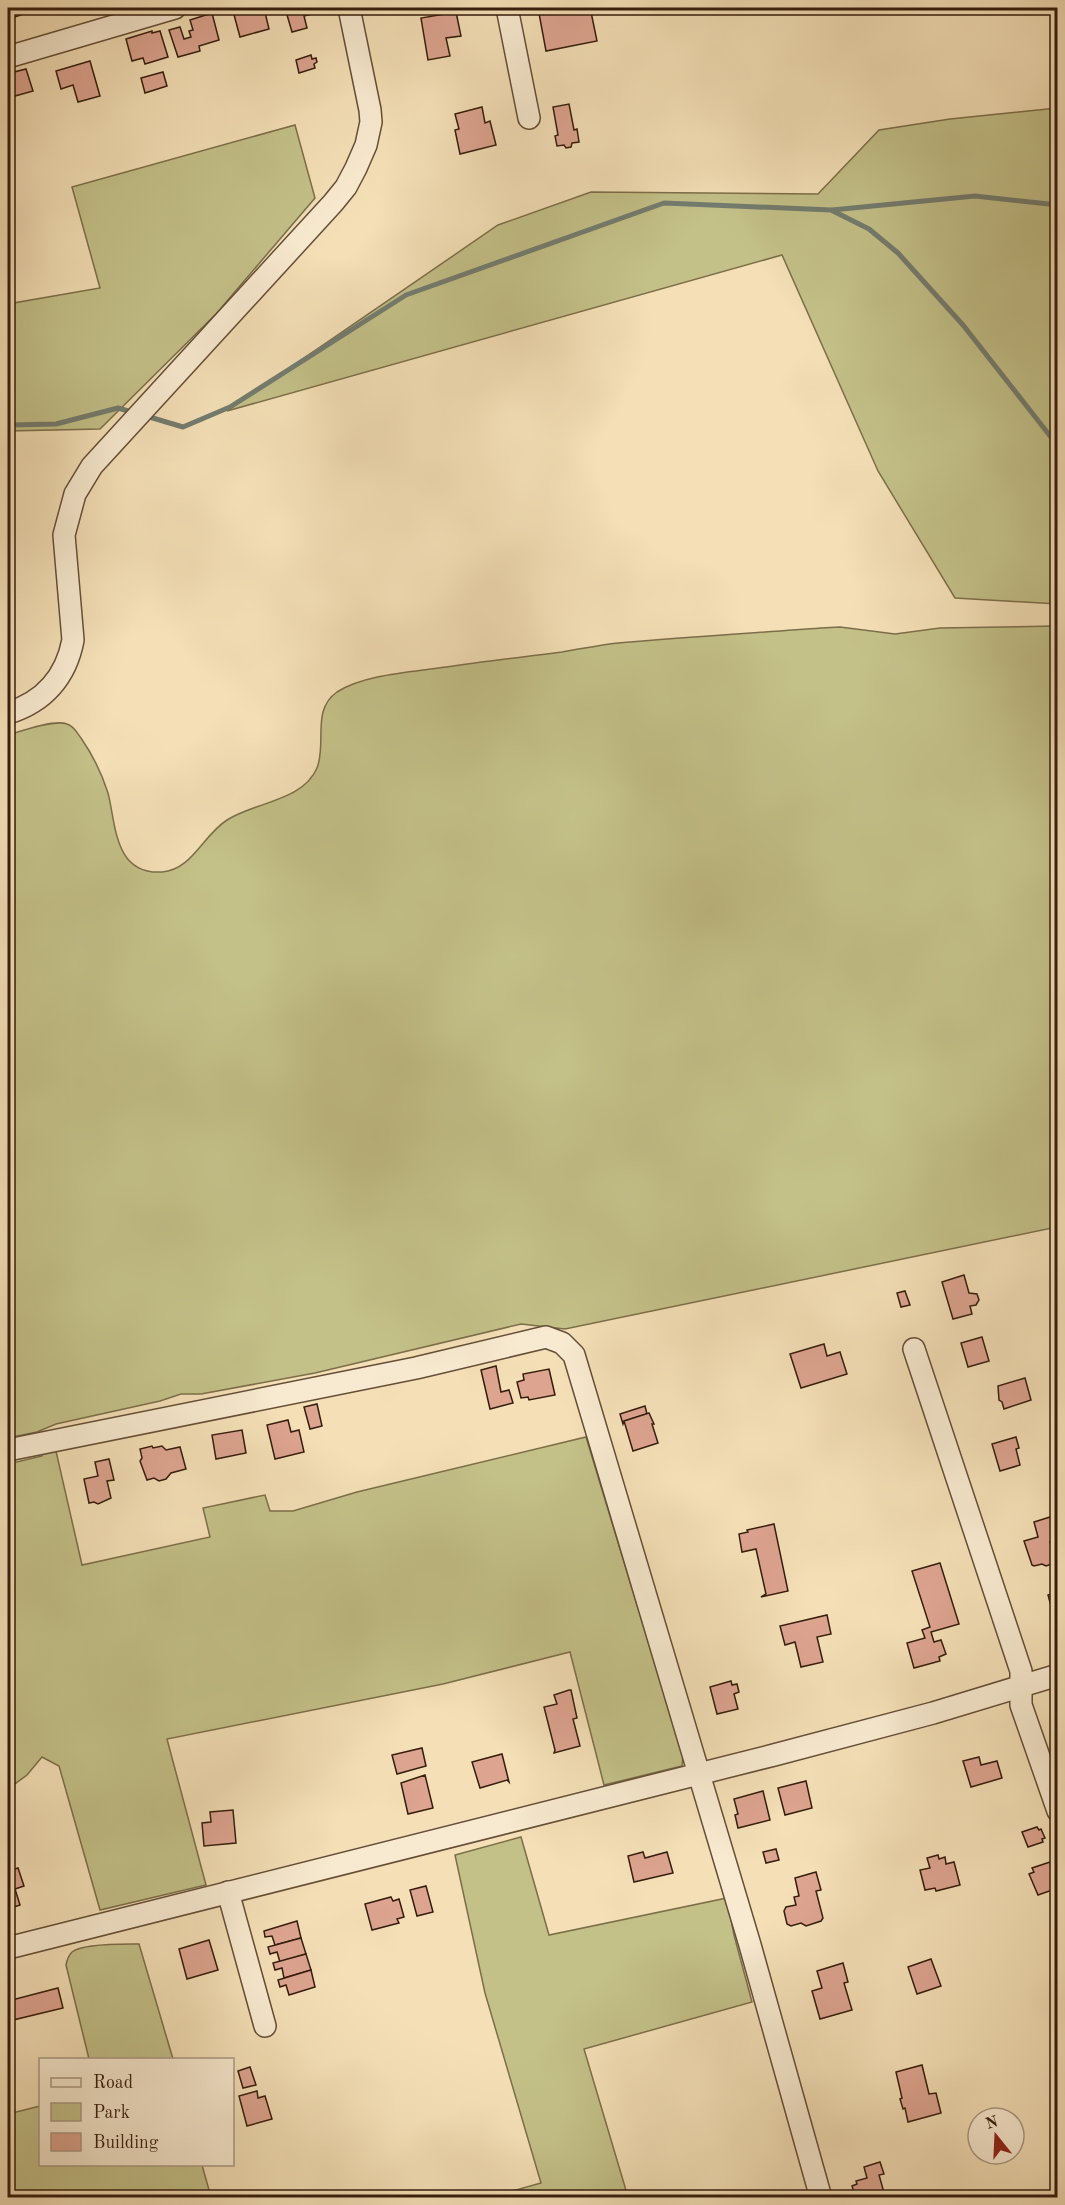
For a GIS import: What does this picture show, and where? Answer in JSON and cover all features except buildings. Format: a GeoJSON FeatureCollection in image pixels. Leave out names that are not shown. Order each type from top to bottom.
{"type":"FeatureCollection","features":[{"type":"Feature","properties":{"kind":"street"},"geometry":{"type":"LineString","coordinates":[[8,57],[175,8]]}},
{"type":"Feature","properties":{"kind":"street"},"geometry":{"type":"LineString","coordinates":[[8,713],[23,708],[42,697],[57,681],[67,663],[73,640],[64,534],[75,495],[83,480],[92,466],[126,428],[333,203],[346,187],[356,168],[366,145],[371,122],[349,8]]}},
{"type":"Feature","properties":{"kind":"street"},"geometry":{"type":"LineString","coordinates":[[507,8],[529,118]]}},
{"type":"Feature","properties":{"kind":"street"},"geometry":{"type":"LineString","coordinates":[[8,1450],[416,1368],[546,1336],[562,1343],[574,1355],[750,1945],[821,2198]]}},
{"type":"Feature","properties":{"kind":"street"},"geometry":{"type":"LineString","coordinates":[[914,1349],[1021,1671],[1021,1705],[1058,1811]]}},
{"type":"Feature","properties":{"kind":"street"},"geometry":{"type":"LineString","coordinates":[[8,1948],[774,1755],[933,1713],[1058,1675]]}},
{"type":"Feature","properties":{"kind":"street"},"geometry":{"type":"LineString","coordinates":[[228,1892],[265,2026]]}},
{"type":"Feature","properties":{"kind":"green space"},"geometry":{"type":"Polygon","coordinates":[[[1057,108],[1057,604],[955,598],[878,471],[782,255],[227,411],[498,225],[591,192],[818,194],[879,130],[950,119],[1057,108]]]}},
{"type":"Feature","properties":{"kind":"green space"},"geometry":{"type":"Polygon","coordinates":[[[295,125],[315,198],[216,314],[100,429],[8,431],[8,304],[100,288],[72,187],[295,125]]]}},
{"type":"Feature","properties":{"kind":"green space"},"geometry":{"type":"Polygon","coordinates":[[[1057,626],[1057,1227],[565,1329],[521,1324],[315,1373],[201,1394],[181,1394],[8,1438],[8,735],[55,723],[67,724],[73,728],[89,751],[103,779],[116,832],[126,856],[134,865],[146,871],[162,872],[172,870],[189,859],[227,820],[301,788],[317,768],[321,748],[322,717],[329,699],[348,686],[375,677],[643,641],[840,627],[895,634],[940,628],[1057,626]]]}},
{"type":"Feature","properties":{"kind":"green space"},"geometry":{"type":"Polygon","coordinates":[[[586,1437],[683,1756],[682,1766],[604,1785],[570,1652],[443,1684],[167,1739],[206,1885],[100,1910],[59,1766],[42,1757],[27,1775],[8,1789],[8,1464],[56,1451],[82,1565],[210,1537],[203,1508],[265,1495],[270,1511],[293,1511],[357,1492],[586,1437]]]}},
{"type":"Feature","properties":{"kind":"green space"},"geometry":{"type":"Polygon","coordinates":[[[521,1837],[549,1935],[727,1898],[734,1935],[752,2002],[584,2049],[628,2197],[491,2197],[541,2183],[485,1993],[455,1855],[521,1837]]]}},
{"type":"Feature","properties":{"kind":"green space"},"geometry":{"type":"Polygon","coordinates":[[[139,1944],[173,2058],[89,2058],[66,1965],[72,1952],[77,1949],[104,1945],[139,1944]]]}},
{"type":"Feature","properties":{"kind":"green space"},"geometry":{"type":"Polygon","coordinates":[[[39,2106],[39,2166],[202,2166],[211,2197],[8,2197],[8,2114],[39,2106]]]}},
{"type":"Feature","properties":{"kind":"waterway"},"geometry":{"type":"LineString","coordinates":[[832,210],[975,196],[1058,205]]}},
{"type":"Feature","properties":{"kind":"waterway"},"geometry":{"type":"LineString","coordinates":[[146,416],[183,427],[230,407],[406,295],[664,203],[831,210],[869,229],[898,253],[963,325],[1058,446]]}},
{"type":"Feature","properties":{"kind":"waterway"},"geometry":{"type":"LineString","coordinates":[[8,425],[56,424],[118,408],[135,413]]}}]}
